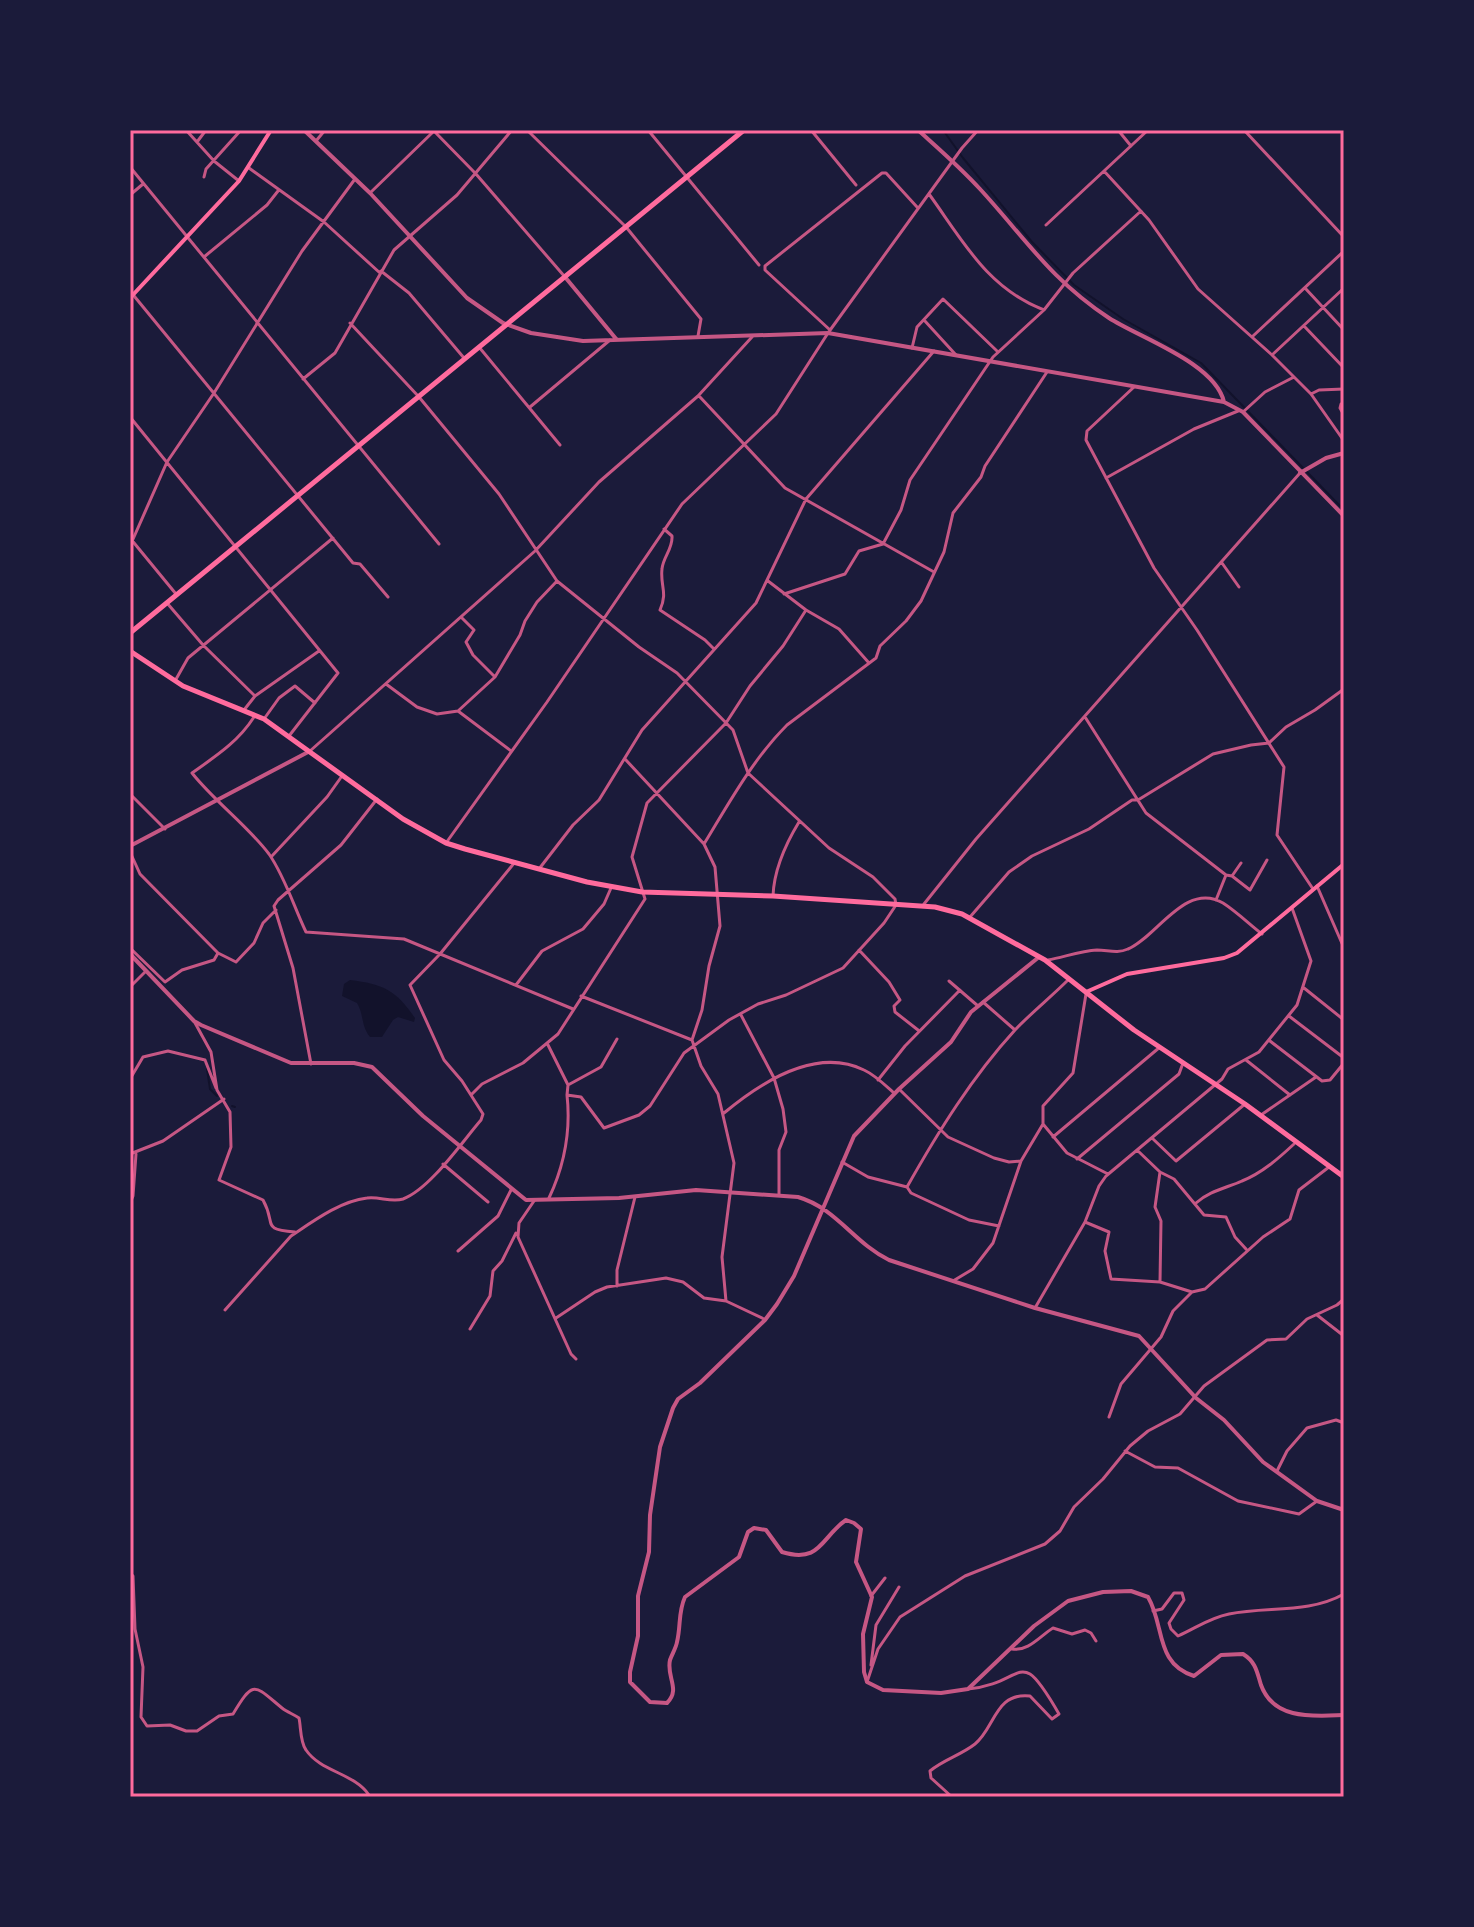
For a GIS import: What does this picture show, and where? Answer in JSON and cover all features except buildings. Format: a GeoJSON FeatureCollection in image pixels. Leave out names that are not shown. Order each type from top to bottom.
{"type":"FeatureCollection","features":[{"type":"Feature","properties":{"kind":"main road"},"geometry":{"type":"LineString","coordinates":[[131,294],[239,181],[271,130]]}},
{"type":"Feature","properties":{"kind":"main road"},"geometry":{"type":"LineString","coordinates":[[130,633],[744,130]]}},
{"type":"Feature","properties":{"kind":"main road"},"geometry":{"type":"LineString","coordinates":[[130,651],[175,681],[264,719],[403,819],[446,843],[611,888],[922,907],[970,917],[1043,958],[1114,1016],[1216,1083],[1344,1177]]}},
{"type":"Feature","properties":{"kind":"main road"},"geometry":{"type":"LineString","coordinates":[[1086,992],[1127,974],[1224,958],[1242,950],[1344,864]]}},
{"type":"Feature","properties":{"kind":"street"},"geometry":{"type":"LineString","coordinates":[[186,130],[213,160],[239,181]]}},
{"type":"Feature","properties":{"kind":"street"},"geometry":{"type":"LineString","coordinates":[[197,142],[206,130]]}},
{"type":"Feature","properties":{"kind":"street"},"geometry":{"type":"LineString","coordinates":[[204,177],[213,160],[241,130]]}},
{"type":"Feature","properties":{"kind":"street"},"geometry":{"type":"LineString","coordinates":[[304,130],[370,193],[467,298],[507,324],[553,339],[617,340],[829,331],[1224,402],[1241,411],[1344,516]]}},
{"type":"Feature","properties":{"kind":"street"},"geometry":{"type":"LineString","coordinates":[[316,141],[325,130]]}},
{"type":"Feature","properties":{"kind":"street"},"geometry":{"type":"LineString","coordinates":[[370,193],[434,130],[476,174],[617,340]]}},
{"type":"Feature","properties":{"kind":"street"},"geometry":{"type":"LineString","coordinates":[[303,379],[335,353],[394,250],[457,195],[512,130]]}},
{"type":"Feature","properties":{"kind":"street"},"geometry":{"type":"LineString","coordinates":[[527,130],[626,227],[701,319],[698,336]]}},
{"type":"Feature","properties":{"kind":"street"},"geometry":{"type":"LineString","coordinates":[[648,130],[759,265]]}},
{"type":"Feature","properties":{"kind":"street"},"geometry":{"type":"LineString","coordinates":[[811,130],[856,185]]}},
{"type":"Feature","properties":{"kind":"street"},"geometry":{"type":"LineString","coordinates":[[918,130],[954,158],[1064,283],[1114,321],[1194,366],[1222,392],[1224,402]]}},
{"type":"Feature","properties":{"kind":"street"},"geometry":{"type":"LineString","coordinates":[[446,843],[682,504],[776,414],[829,331],[954,158],[978,130]]}},
{"type":"Feature","properties":{"kind":"street"},"geometry":{"type":"LineString","coordinates":[[1118,130],[1131,146]]}},
{"type":"Feature","properties":{"kind":"street"},"geometry":{"type":"LineString","coordinates":[[1046,225],[1148,130]]}},
{"type":"Feature","properties":{"kind":"street"},"geometry":{"type":"LineString","coordinates":[[1244,130],[1344,237]]}},
{"type":"Feature","properties":{"kind":"street"},"geometry":{"type":"LineString","coordinates":[[130,167],[439,544]]}},
{"type":"Feature","properties":{"kind":"street"},"geometry":{"type":"LineString","coordinates":[[248,167],[324,222],[380,272],[409,293],[465,359]]}},
{"type":"Feature","properties":{"kind":"street"},"geometry":{"type":"LineString","coordinates":[[1104,171],[1141,211],[1198,289],[1311,394],[1344,441]]}},
{"type":"Feature","properties":{"kind":"street"},"geometry":{"type":"LineString","coordinates":[[829,331],[765,270],[765,266],[882,173],[886,173],[918,209]]}},
{"type":"Feature","properties":{"kind":"street"},"geometry":{"type":"LineString","coordinates":[[130,546],[167,462],[214,393],[302,251],[355,179]]}},
{"type":"Feature","properties":{"kind":"street"},"geometry":{"type":"LineString","coordinates":[[130,195],[143,184]]}},
{"type":"Feature","properties":{"kind":"street"},"geometry":{"type":"LineString","coordinates":[[204,257],[267,205],[279,190]]}},
{"type":"Feature","properties":{"kind":"street"},"geometry":{"type":"LineString","coordinates":[[929,194],[983,270],[1020,301],[1044,310]]}},
{"type":"Feature","properties":{"kind":"street"},"geometry":{"type":"LineString","coordinates":[[784,594],[845,574],[859,551],[883,544],[901,510],[910,480],[997,351],[1044,310],[1073,273],[1141,211]]}},
{"type":"Feature","properties":{"kind":"street"},"geometry":{"type":"LineString","coordinates":[[1252,337],[1344,251]]}},
{"type":"Feature","properties":{"kind":"street"},"geometry":{"type":"LineString","coordinates":[[1305,288],[1343,327]]}},
{"type":"Feature","properties":{"kind":"street"},"geometry":{"type":"LineString","coordinates":[[1272,355],[1344,288]]}},
{"type":"Feature","properties":{"kind":"street"},"geometry":{"type":"LineString","coordinates":[[131,294],[353,563],[360,564],[388,597]]}},
{"type":"Feature","properties":{"kind":"street"},"geometry":{"type":"LineString","coordinates":[[912,348],[917,327],[943,299],[997,351]]}},
{"type":"Feature","properties":{"kind":"street"},"geometry":{"type":"LineString","coordinates":[[924,320],[956,355]]}},
{"type":"Feature","properties":{"kind":"street"},"geometry":{"type":"LineString","coordinates":[[350,323],[419,397],[499,494],[557,581],[685,681],[733,730],[748,773],[829,848],[873,877],[895,899],[896,905],[843,968],[786,995],[758,1004],[693,1045],[678,1059],[650,1106],[639,1115],[604,1128],[581,1097],[567,1095]]}},
{"type":"Feature","properties":{"kind":"street"},"geometry":{"type":"LineString","coordinates":[[1304,326],[1344,368]]}},
{"type":"Feature","properties":{"kind":"street"},"geometry":{"type":"LineString","coordinates":[[130,846],[310,751],[535,551],[599,482],[698,396],[755,335]]}},
{"type":"Feature","properties":{"kind":"street"},"geometry":{"type":"LineString","coordinates":[[529,408],[610,340]]}},
{"type":"Feature","properties":{"kind":"street"},"geometry":{"type":"LineString","coordinates":[[479,347],[560,445]]}},
{"type":"Feature","properties":{"kind":"street"},"geometry":{"type":"LineString","coordinates":[[539,869],[573,825],[599,800],[642,730],[756,603],[806,499],[934,351]]}},
{"type":"Feature","properties":{"kind":"street"},"geometry":{"type":"LineString","coordinates":[[704,844],[748,773],[787,725],[876,658],[880,646],[921,601],[944,552],[953,513],[981,477],[985,466],[1047,371]]}},
{"type":"Feature","properties":{"kind":"street"},"geometry":{"type":"LineString","coordinates":[[1106,478],[1194,429],[1241,411],[1265,392],[1294,377]]}},
{"type":"Feature","properties":{"kind":"street"},"geometry":{"type":"LineString","coordinates":[[1134,387],[1085,435],[1154,568],[1284,767],[1277,835],[1315,887],[1343,945]]}},
{"type":"Feature","properties":{"kind":"street"},"geometry":{"type":"LineString","coordinates":[[1311,394],[1319,390],[1344,389]]}},
{"type":"Feature","properties":{"kind":"street"},"geometry":{"type":"LineString","coordinates":[[698,396],[785,488],[934,572]]}},
{"type":"Feature","properties":{"kind":"street"},"geometry":{"type":"LineString","coordinates":[[1344,404],[1340,408],[1344,415]]}},
{"type":"Feature","properties":{"kind":"street"},"geometry":{"type":"LineString","coordinates":[[130,417],[338,673],[289,736]]}},
{"type":"Feature","properties":{"kind":"street"},"geometry":{"type":"LineString","coordinates":[[922,907],[976,839],[1300,473],[1326,458],[1344,453]]}},
{"type":"Feature","properties":{"kind":"street"},"geometry":{"type":"LineString","coordinates":[[664,529],[672,536],[673,543],[662,569],[665,593],[660,610],[714,649]]}},
{"type":"Feature","properties":{"kind":"street"},"geometry":{"type":"LineString","coordinates":[[175,681],[188,658],[333,538]]}},
{"type":"Feature","properties":{"kind":"street"},"geometry":{"type":"LineString","coordinates":[[131,539],[177,595]]}},
{"type":"Feature","properties":{"kind":"street"},"geometry":{"type":"LineString","coordinates":[[1222,563],[1239,587]]}},
{"type":"Feature","properties":{"kind":"street"},"geometry":{"type":"LineString","coordinates":[[386,684],[417,707],[437,714],[458,711],[495,677],[531,612],[557,581]]}},
{"type":"Feature","properties":{"kind":"street"},"geometry":{"type":"LineString","coordinates":[[768,581],[806,610],[839,629],[869,663]]}},
{"type":"Feature","properties":{"kind":"street"},"geometry":{"type":"LineString","coordinates":[[167,603],[203,645],[255,696]]}},
{"type":"Feature","properties":{"kind":"street"},"geometry":{"type":"LineString","coordinates":[[472,1094],[482,1084],[523,1063],[558,1034],[645,899],[632,857],[647,803],[726,723],[806,610]]}},
{"type":"Feature","properties":{"kind":"street"},"geometry":{"type":"LineString","coordinates":[[462,618],[474,630],[466,642],[473,655],[495,677]]}},
{"type":"Feature","properties":{"kind":"street"},"geometry":{"type":"LineString","coordinates":[[244,710],[255,696],[320,650]]}},
{"type":"Feature","properties":{"kind":"street"},"geometry":{"type":"LineString","coordinates":[[264,719],[279,698],[295,686],[315,703]]}},
{"type":"Feature","properties":{"kind":"street"},"geometry":{"type":"LineString","coordinates":[[970,917],[1009,872],[1026,860],[1089,829],[1132,800],[1138,800],[1213,754],[1269,743],[1286,727],[1344,689]]}},
{"type":"Feature","properties":{"kind":"street"},"geometry":{"type":"LineString","coordinates":[[458,711],[511,751]]}},
{"type":"Feature","properties":{"kind":"street"},"geometry":{"type":"LineString","coordinates":[[256,715],[244,733],[227,749],[192,773],[271,857],[306,932],[404,939],[573,1009]]}},
{"type":"Feature","properties":{"kind":"street"},"geometry":{"type":"LineString","coordinates":[[1085,717],[1146,813],[1157,823],[1250,890],[1267,860]]}},
{"type":"Feature","properties":{"kind":"street"},"geometry":{"type":"LineString","coordinates":[[624,758],[704,844],[715,867],[720,926],[702,1010],[692,1040],[701,1066],[718,1094],[734,1163],[722,1257],[726,1301]]}},
{"type":"Feature","properties":{"kind":"street"},"geometry":{"type":"LineString","coordinates":[[271,857],[327,797],[343,775]]}},
{"type":"Feature","properties":{"kind":"street"},"geometry":{"type":"LineString","coordinates":[[130,794],[165,829]]}},
{"type":"Feature","properties":{"kind":"street"},"geometry":{"type":"LineString","coordinates":[[311,1064],[293,968],[274,906],[341,845],[377,799]]}},
{"type":"Feature","properties":{"kind":"street"},"geometry":{"type":"LineString","coordinates":[[773,896],[774,876],[786,842],[799,822]]}},
{"type":"Feature","properties":{"kind":"street"},"geometry":{"type":"LineString","coordinates":[[130,852],[140,874],[218,953],[236,962],[254,943],[263,923],[276,910]]}},
{"type":"Feature","properties":{"kind":"street"},"geometry":{"type":"LineString","coordinates":[[130,1079],[143,1057],[168,1051],[205,1060],[230,1112],[231,1147],[219,1180],[263,1200],[271,1227],[275,1230],[303,1230],[315,1219],[369,1197],[395,1201],[406,1198],[423,1186],[483,1114],[472,1094],[444,1060],[410,985],[440,954],[515,862]]}},
{"type":"Feature","properties":{"kind":"street"},"geometry":{"type":"LineString","coordinates":[[1232,876],[1241,863]]}},
{"type":"Feature","properties":{"kind":"street"},"geometry":{"type":"LineString","coordinates":[[1216,900],[1226,875]]}},
{"type":"Feature","properties":{"kind":"street"},"geometry":{"type":"LineString","coordinates":[[516,985],[542,951],[583,929],[604,904],[611,888]]}},
{"type":"Feature","properties":{"kind":"street"},"geometry":{"type":"LineString","coordinates":[[871,1596],[856,1562],[862,1537],[861,1529],[854,1523],[846,1520],[815,1552],[804,1555],[782,1552],[766,1530],[754,1528],[745,1536],[739,1557],[685,1597],[679,1613],[678,1641],[670,1661],[675,1689],[673,1697],[667,1703],[650,1702],[630,1682],[638,1636],[638,1596],[649,1552],[650,1515],[660,1447],[678,1399],[700,1383],[765,1320],[794,1276],[854,1136],[951,1042],[964,1019],[980,1004],[1043,958],[1098,950],[1110,953],[1127,950],[1187,902],[1216,900],[1262,934]]}},
{"type":"Feature","properties":{"kind":"street"},"geometry":{"type":"LineString","coordinates":[[1035,1308],[1085,1222],[1099,1186],[1108,1174],[1216,1083],[1228,1069],[1259,1052],[1297,1005],[1311,961],[1292,908]]}},
{"type":"Feature","properties":{"kind":"street"},"geometry":{"type":"LineString","coordinates":[[859,950],[889,982],[900,1000],[894,1006],[895,1012],[920,1032]]}},
{"type":"Feature","properties":{"kind":"street"},"geometry":{"type":"LineString","coordinates":[[130,951],[165,982],[182,970],[214,960],[218,953]]}},
{"type":"Feature","properties":{"kind":"street"},"geometry":{"type":"LineString","coordinates":[[130,951],[194,1021],[211,1052],[217,1090]]}},
{"type":"Feature","properties":{"kind":"street"},"geometry":{"type":"LineString","coordinates":[[130,987],[146,971]]}},
{"type":"Feature","properties":{"kind":"street"},"geometry":{"type":"LineString","coordinates":[[907,1187],[939,1130],[1015,1030],[1070,978]]}},
{"type":"Feature","properties":{"kind":"street"},"geometry":{"type":"LineString","coordinates":[[949,981],[1015,1030]]}},
{"type":"Feature","properties":{"kind":"street"},"geometry":{"type":"LineString","coordinates":[[1304,988],[1344,1020]]}},
{"type":"Feature","properties":{"kind":"street"},"geometry":{"type":"LineString","coordinates":[[878,1080],[960,990]]}},
{"type":"Feature","properties":{"kind":"street"},"geometry":{"type":"LineString","coordinates":[[953,1281],[973,1269],[993,1243],[1021,1161],[1043,1124],[1043,1106],[1073,1073],[1086,992]]}},
{"type":"Feature","properties":{"kind":"street"},"geometry":{"type":"LineString","coordinates":[[581,996],[692,1040]]}},
{"type":"Feature","properties":{"kind":"street"},"geometry":{"type":"LineString","coordinates":[[741,1015],[774,1078],[786,1132],[779,1150],[779,1195]]}},
{"type":"Feature","properties":{"kind":"street"},"geometry":{"type":"LineString","coordinates":[[1269,1041],[1322,1081],[1330,1080],[1344,1060],[1289,1016]]}},
{"type":"Feature","properties":{"kind":"street"},"geometry":{"type":"LineString","coordinates":[[194,1021],[285,1061],[354,1063],[372,1067],[459,1146],[526,1200],[635,1197],[696,1190],[798,1197],[824,1208],[870,1250],[889,1260],[1035,1308],[1139,1336],[1196,1398],[1224,1420],[1277,1472],[1317,1501],[1344,1510]]}},
{"type":"Feature","properties":{"kind":"street"},"geometry":{"type":"LineString","coordinates":[[568,1085],[601,1067],[617,1039]]}},
{"type":"Feature","properties":{"kind":"street"},"geometry":{"type":"LineString","coordinates":[[548,1045],[568,1085],[567,1138],[557,1180],[548,1199]]}},
{"type":"Feature","properties":{"kind":"street"},"geometry":{"type":"LineString","coordinates":[[1053,1137],[1160,1047]]}},
{"type":"Feature","properties":{"kind":"street"},"geometry":{"type":"LineString","coordinates":[[1245,1059],[1290,1095]]}},
{"type":"Feature","properties":{"kind":"street"},"geometry":{"type":"LineString","coordinates":[[724,1113],[752,1090],[774,1078],[794,1069],[829,1063],[864,1069],[897,1091],[939,1130],[979,1152],[1005,1161],[1021,1161]]}},
{"type":"Feature","properties":{"kind":"street"},"geometry":{"type":"LineString","coordinates":[[1077,1159],[1179,1074],[1183,1063]]}},
{"type":"Feature","properties":{"kind":"street"},"geometry":{"type":"LineString","coordinates":[[1261,1115],[1316,1077]]}},
{"type":"Feature","properties":{"kind":"street"},"geometry":{"type":"LineString","coordinates":[[130,1154],[163,1141],[224,1099]]}},
{"type":"Feature","properties":{"kind":"street"},"geometry":{"type":"LineString","coordinates":[[1152,1138],[1176,1161],[1245,1104]]}},
{"type":"Feature","properties":{"kind":"street"},"geometry":{"type":"LineString","coordinates":[[1043,1124],[1067,1153],[1108,1174]]}},
{"type":"Feature","properties":{"kind":"street"},"geometry":{"type":"LineString","coordinates":[[1195,1204],[1207,1194],[1261,1171],[1294,1144]]}},
{"type":"Feature","properties":{"kind":"street"},"geometry":{"type":"LineString","coordinates":[[1137,1150],[1160,1172],[1174,1179],[1206,1217],[1226,1217],[1235,1237],[1247,1250]]}},
{"type":"Feature","properties":{"kind":"street"},"geometry":{"type":"LineString","coordinates":[[130,1203],[136,1154]]}},
{"type":"Feature","properties":{"kind":"street"},"geometry":{"type":"LineString","coordinates":[[841,1161],[868,1177],[907,1187],[911,1193],[969,1220],[999,1226]]}},
{"type":"Feature","properties":{"kind":"street"},"geometry":{"type":"LineString","coordinates":[[443,1164],[488,1202]]}},
{"type":"Feature","properties":{"kind":"street"},"geometry":{"type":"LineString","coordinates":[[1085,1222],[1109,1232],[1105,1251],[1111,1279],[1160,1282],[1192,1292],[1205,1289],[1247,1250],[1290,1219],[1299,1190],[1329,1167]]}},
{"type":"Feature","properties":{"kind":"street"},"geometry":{"type":"LineString","coordinates":[[1160,1172],[1155,1207],[1161,1221],[1160,1282]]}},
{"type":"Feature","properties":{"kind":"street"},"geometry":{"type":"LineString","coordinates":[[458,1251],[498,1216],[511,1190]]}},
{"type":"Feature","properties":{"kind":"street"},"geometry":{"type":"LineString","coordinates":[[617,1286],[617,1270],[635,1197]]}},
{"type":"Feature","properties":{"kind":"street"},"geometry":{"type":"LineString","coordinates":[[470,1329],[490,1296],[493,1271],[502,1261],[519,1223],[534,1201]]}},
{"type":"Feature","properties":{"kind":"street"},"geometry":{"type":"LineString","coordinates":[[225,1310],[295,1232]]}},
{"type":"Feature","properties":{"kind":"street"},"geometry":{"type":"LineString","coordinates":[[517,1232],[571,1354],[576,1359]]}},
{"type":"Feature","properties":{"kind":"street"},"geometry":{"type":"LineString","coordinates":[[556,1318],[595,1292],[666,1278],[683,1282],[704,1298],[726,1301],[765,1320]]}},
{"type":"Feature","properties":{"kind":"street"},"geometry":{"type":"LineString","coordinates":[[1109,1417],[1121,1384],[1161,1337],[1173,1311],[1192,1292]]}},
{"type":"Feature","properties":{"kind":"street"},"geometry":{"type":"LineString","coordinates":[[867,1682],[878,1649],[900,1617],[965,1576],[1045,1544],[1060,1531],[1074,1507],[1103,1479],[1125,1451],[1148,1431],[1180,1414],[1204,1386],[1267,1340],[1286,1339],[1302,1323],[1344,1299]]}},
{"type":"Feature","properties":{"kind":"street"},"geometry":{"type":"LineString","coordinates":[[1317,1315],[1344,1336]]}},
{"type":"Feature","properties":{"kind":"street"},"geometry":{"type":"LineString","coordinates":[[1277,1472],[1287,1451],[1307,1428],[1336,1420],[1344,1423]]}},
{"type":"Feature","properties":{"kind":"street"},"geometry":{"type":"LineString","coordinates":[[1125,1451],[1155,1467],[1178,1468],[1238,1501],[1262,1508],[1299,1514],[1317,1501]]}},
{"type":"Feature","properties":{"kind":"street"},"geometry":{"type":"LineString","coordinates":[[130,1573],[133,1576],[135,1629],[143,1667],[141,1717],[147,1726],[170,1725],[197,1731],[219,1716],[233,1714],[248,1692],[263,1690],[284,1710],[299,1718],[304,1748],[320,1764],[365,1789],[369,1795],[367,1797]]}},
{"type":"Feature","properties":{"kind":"street"},"geometry":{"type":"LineString","coordinates":[[885,1578],[871,1596],[863,1634],[867,1682],[875,1688],[897,1692],[941,1693],[986,1685],[1021,1671],[1040,1681],[1059,1714],[1052,1719],[1030,1696],[1009,1700],[991,1719],[974,1745],[930,1771],[931,1778],[952,1797]]}},
{"type":"Feature","properties":{"kind":"street"},"geometry":{"type":"LineString","coordinates":[[871,1668],[876,1625],[899,1587]]}},
{"type":"Feature","properties":{"kind":"street"},"geometry":{"type":"LineString","coordinates":[[968,1689],[1043,1619],[1068,1601],[1085,1595],[1123,1591],[1142,1593],[1148,1597],[1159,1638],[1167,1656],[1178,1669],[1194,1676],[1221,1655],[1237,1652],[1252,1660],[1265,1694],[1288,1712],[1314,1718],[1344,1715]]}},
{"type":"Feature","properties":{"kind":"street"},"geometry":{"type":"LineString","coordinates":[[1153,1611],[1162,1609],[1174,1593],[1182,1593],[1184,1600],[1169,1623],[1178,1636],[1198,1624],[1229,1614],[1321,1605],[1344,1594]]}},
{"type":"Feature","properties":{"kind":"street"},"geometry":{"type":"LineString","coordinates":[[1012,1649],[1019,1651],[1053,1628],[1072,1634],[1085,1630],[1096,1641]]}},
{"type":"Feature","properties":{"kind":"shaded area"},"geometry":{"type":"Polygon","coordinates":[[[350,980],[388,990],[408,1008],[415,1018],[414,1022],[398,1017],[382,1037],[370,1037],[357,1003],[342,996],[344,984],[350,980]]]}},
{"type":"Feature","properties":{"kind":"waterway"},"geometry":{"type":"LineString","coordinates":[[943,130],[1032,242],[1074,285],[1123,319],[1201,363],[1344,510]]}},
{"type":"Feature","properties":{"kind":"waterway"},"geometry":{"type":"LineString","coordinates":[[207,1069],[210,1089],[217,1096]]}}]}
